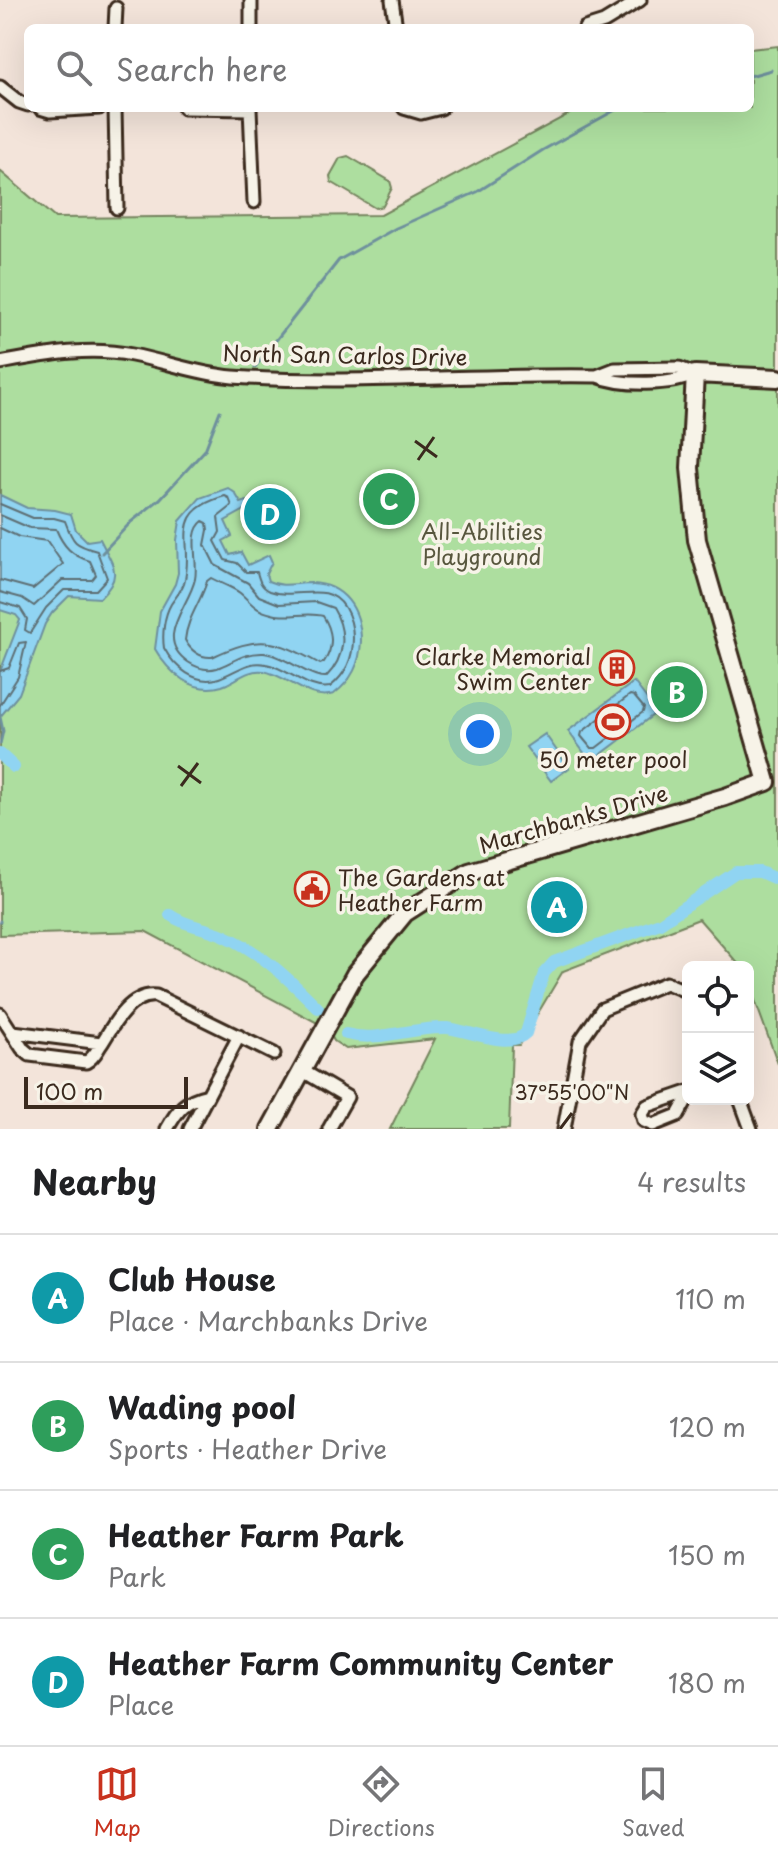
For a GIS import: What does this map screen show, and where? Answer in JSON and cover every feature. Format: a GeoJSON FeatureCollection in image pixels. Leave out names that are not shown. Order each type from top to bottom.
{"type":"FeatureCollection","features":[{"type":"Feature","properties":{"kind":"street"},"geometry":{"type":"LineString","coordinates":[[251,0],[251,24]]}},
{"type":"Feature","properties":{"kind":"street"},"geometry":{"type":"LineString","coordinates":[[392,0],[395,24]]}},
{"type":"Feature","properties":{"kind":"street"},"geometry":{"type":"LineString","coordinates":[[598,24],[640,0]]}},
{"type":"Feature","properties":{"kind":"street"},"geometry":{"type":"LineString","coordinates":[[115,24],[116,8]]}},
{"type":"Feature","properties":{"kind":"street"},"geometry":{"type":"LineString","coordinates":[[0,87],[24,104]]}},
{"type":"Feature","properties":{"kind":"street"},"geometry":{"type":"LineString","coordinates":[[115,112],[117,208]]}},
{"type":"Feature","properties":{"kind":"street"},"geometry":{"type":"LineString","coordinates":[[250,112],[254,202]]}},
{"type":"Feature","properties":{"kind":"street","name":"North San Carlos Drive"},"geometry":{"type":"LineString","coordinates":[[0,363],[44,354],[106,352],[133,355],[200,374],[233,377],[597,376],[615,369],[679,368],[695,374],[778,378]]}},
{"type":"Feature","properties":{"kind":"street"},"geometry":{"type":"LineString","coordinates":[[695,374],[690,468],[697,540],[773,780]]}},
{"type":"Feature","properties":{"kind":"street","name":"Marchbanks Drive"},"geometry":{"type":"LineString","coordinates":[[270,1129],[363,963],[405,913],[469,872],[773,780]]}},
{"type":"Feature","properties":{"kind":"street"},"geometry":{"type":"LineString","coordinates":[[564,1129],[580,1041],[602,1009],[666,983],[682,990]]}},
{"type":"Feature","properties":{"kind":"street"},"geometry":{"type":"LineString","coordinates":[[0,1014],[26,1052],[37,1057],[86,1062],[95,1056],[101,1043],[134,1000],[150,995],[274,1054]]}},
{"type":"Feature","properties":{"kind":"street"},"geometry":{"type":"LineString","coordinates":[[13,1032],[101,1043]]}},
{"type":"Feature","properties":{"kind":"street"},"geometry":{"type":"LineString","coordinates":[[190,1129],[239,1036]]}},
{"type":"Feature","properties":{"kind":"street"},"geometry":{"type":"LineString","coordinates":[[303,1071],[347,1097],[329,1129]]}},
{"type":"Feature","properties":{"kind":"street"},"geometry":{"type":"LineString","coordinates":[[167,1129],[180,1107],[192,1099],[208,1095]]}},
{"type":"Feature","properties":{"kind":"street"},"geometry":{"type":"LineString","coordinates":[[742,1105],[751,1129]]}},
{"type":"Feature","properties":{"kind":"green space","name":"All-Abilities Playground"},"geometry":{"type":"Polygon","coordinates":[[[778,46],[778,1064],[754,998],[754,961],[736,961],[699,919],[563,971],[519,1045],[512,1045],[509,1129],[390,1129],[435,1039],[346,1049],[334,1041],[327,1028],[145,931],[0,935],[0,171],[55,218],[381,215],[573,112],[754,112],[754,49],[778,46]]]}},
{"type":"Feature","properties":{"kind":"green space"},"geometry":{"type":"Polygon","coordinates":[[[348,156],[390,181],[392,188],[383,206],[375,208],[331,182],[330,176],[340,158],[348,156]]]}},
{"type":"Feature","properties":{"kind":"water"},"geometry":{"type":"Polygon","coordinates":[[[228,488],[241,503],[247,501],[250,507],[225,521],[232,536],[223,541],[230,555],[241,552],[248,565],[269,555],[272,562],[266,574],[268,581],[284,585],[323,584],[341,593],[354,609],[360,629],[359,657],[346,683],[334,694],[315,694],[263,671],[247,674],[222,686],[201,687],[182,680],[155,649],[160,611],[178,573],[180,521],[200,498],[228,488]]]}},
{"type":"Feature","properties":{"kind":"water"},"geometry":{"type":"Polygon","coordinates":[[[0,495],[27,508],[71,514],[76,530],[87,541],[100,539],[112,563],[114,576],[100,598],[69,596],[52,613],[19,694],[0,717],[0,672],[20,620],[16,615],[0,610],[0,495]]]}},
{"type":"Feature","properties":{"kind":"water"},"geometry":{"type":"Polygon","coordinates":[[[674,676],[692,699],[680,709],[662,685],[674,676]]]}},
{"type":"Feature","properties":{"kind":"water","name":"50 meter pool"},"geometry":{"type":"Polygon","coordinates":[[[634,682],[657,712],[591,762],[568,731],[634,682]]]}},
{"type":"Feature","properties":{"kind":"water"},"geometry":{"type":"Polygon","coordinates":[[[545,734],[569,768],[551,781],[526,747],[545,734]]]}},
{"type":"Feature","properties":{"kind":"waterway"},"geometry":{"type":"LineString","coordinates":[[754,75],[771,70]]}},
{"type":"Feature","properties":{"kind":"waterway"},"geometry":{"type":"LineString","coordinates":[[255,367],[339,260],[396,228],[477,192],[543,150],[612,112]]}},
{"type":"Feature","properties":{"kind":"waterway"},"geometry":{"type":"LineString","coordinates":[[102,553],[131,522],[160,499],[205,450],[220,411]]}},
{"type":"Feature","properties":{"kind":"waterway"},"geometry":{"type":"LineString","coordinates":[[0,717],[3,731],[0,744]]}},
{"type":"Feature","properties":{"kind":"waterway"},"geometry":{"type":"LineString","coordinates":[[0,754],[14,767]]}},
{"type":"Feature","properties":{"kind":"waterway"},"geometry":{"type":"LineString","coordinates":[[346,1034],[371,1037],[447,1028],[488,1038],[519,1038],[526,1033],[544,973],[554,962],[660,923],[736,872],[760,872],[778,880]]}},
{"type":"Feature","properties":{"kind":"waterway"},"geometry":{"type":"LineString","coordinates":[[170,915],[223,935],[250,950],[318,1008]]}},
{"type":"Feature","properties":{"kind":"place","name":"Heather Farm Park"},"geometry":{"type":"Point","coordinates":[389,499]}},
{"type":"Feature","properties":{"kind":"place","name":"Heather Farm Community Center"},"geometry":{"type":"Point","coordinates":[270,514]}},
{"type":"Feature","properties":{"kind":"place","name":"Clarke Memorial Swim Center"},"geometry":{"type":"Point","coordinates":[617,668]}},
{"type":"Feature","properties":{"kind":"place","name":"Wading pool"},"geometry":{"type":"Point","coordinates":[677,692]}},
{"type":"Feature","properties":{"kind":"place","name":"50 meter pool"},"geometry":{"type":"Point","coordinates":[613,722]}},
{"type":"Feature","properties":{"kind":"place","name":"The Gardens at Heather Farm"},"geometry":{"type":"Point","coordinates":[312,889]}},
{"type":"Feature","properties":{"kind":"place","name":"Club House"},"geometry":{"type":"Point","coordinates":[557,907]}}]}
